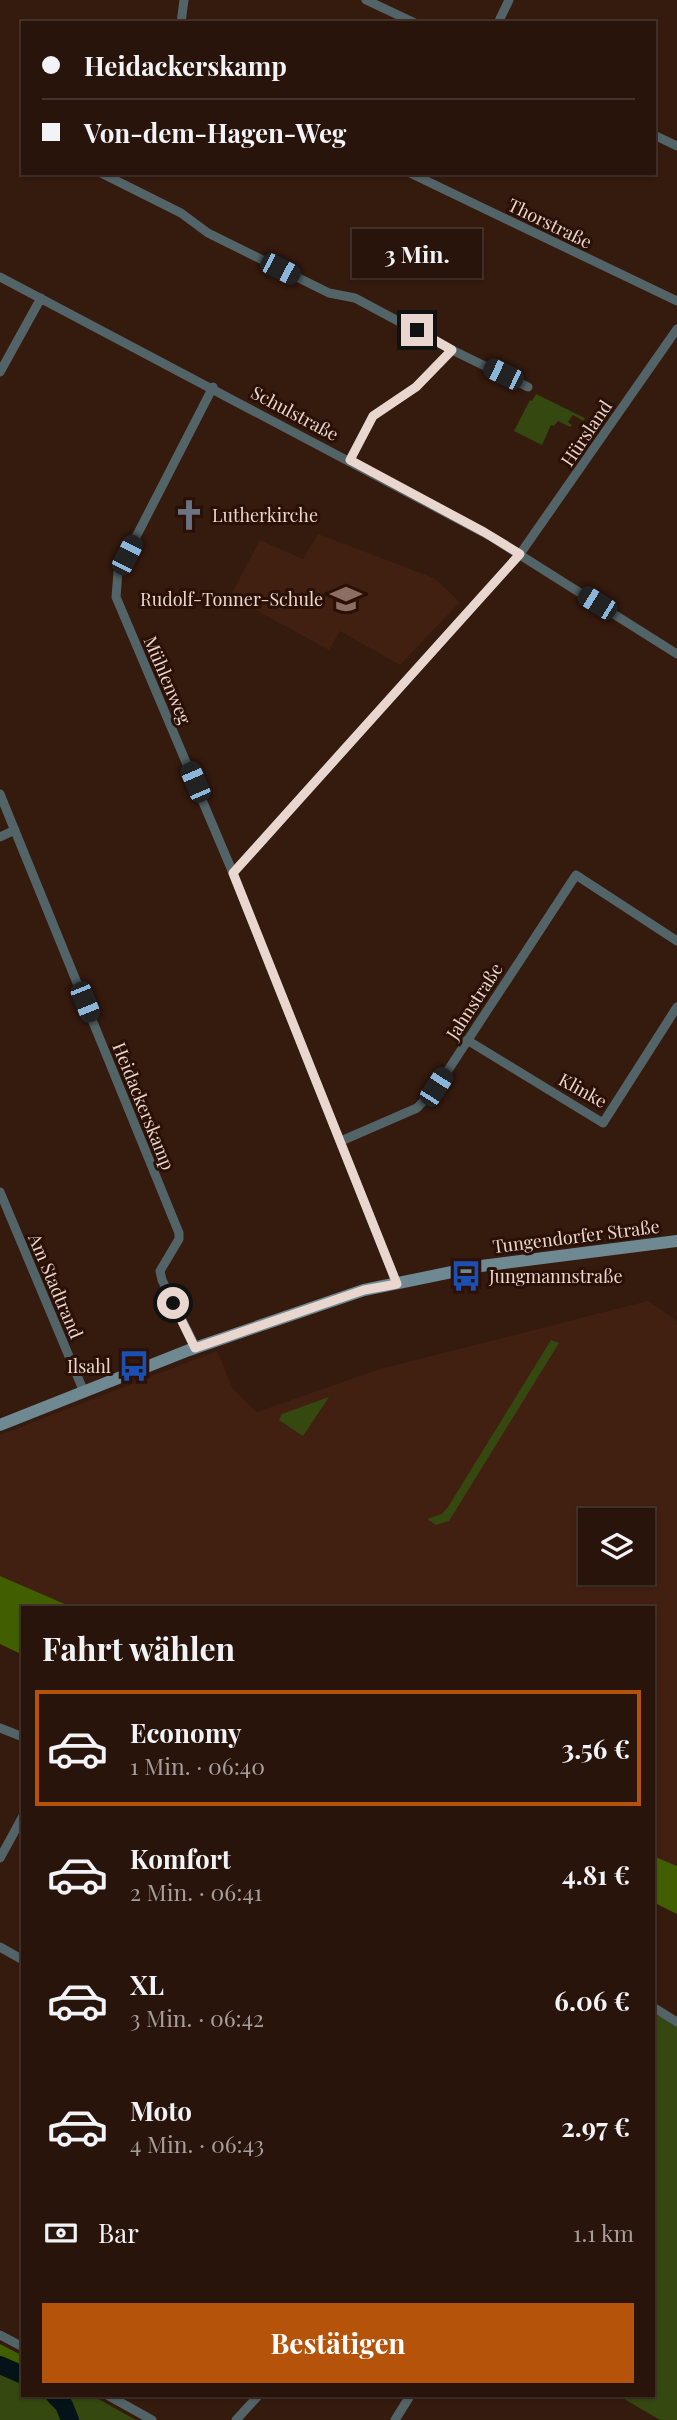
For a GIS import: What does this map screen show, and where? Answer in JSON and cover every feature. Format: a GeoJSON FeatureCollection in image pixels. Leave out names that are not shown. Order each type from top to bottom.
{"type":"FeatureCollection","features":[{"type":"Feature","properties":{"kind":"main road","name":"Tungendorfer Straße"},"geometry":{"type":"LineString","coordinates":[[0,1425],[195,1348],[364,1290],[481,1266],[677,1241]]}},
{"type":"Feature","properties":{"kind":"street"},"geometry":{"type":"LineString","coordinates":[[181,21],[184,0]]}},
{"type":"Feature","properties":{"kind":"street"},"geometry":{"type":"LineString","coordinates":[[366,0],[411,21]]}},
{"type":"Feature","properties":{"kind":"street"},"geometry":{"type":"LineString","coordinates":[[499,21],[509,0]]}},
{"type":"Feature","properties":{"kind":"street"},"geometry":{"type":"LineString","coordinates":[[656,136],[677,146]]}},
{"type":"Feature","properties":{"kind":"street"},"geometry":{"type":"LineString","coordinates":[[105,175],[181,213],[208,233],[329,293],[355,298],[528,387]]}},
{"type":"Feature","properties":{"kind":"street","name":"Thorstraße"},"geometry":{"type":"LineString","coordinates":[[414,175],[677,302]]}},
{"type":"Feature","properties":{"kind":"street","name":"Schulstraße"},"geometry":{"type":"LineString","coordinates":[[0,277],[484,532],[677,654]]}},
{"type":"Feature","properties":{"kind":"street"},"geometry":{"type":"LineString","coordinates":[[0,372],[41,299]]}},
{"type":"Feature","properties":{"kind":"street","name":"Hürsland"},"geometry":{"type":"LineString","coordinates":[[233,873],[520,554],[677,329]]}},
{"type":"Feature","properties":{"kind":"street"},"geometry":{"type":"LineString","coordinates":[[350,460],[373,416],[416,387],[452,350]]}},
{"type":"Feature","properties":{"kind":"street","name":"Mühlenweg"},"geometry":{"type":"LineString","coordinates":[[213,387],[118,572],[116,597],[233,873]]}},
{"type":"Feature","properties":{"kind":"street","name":"Heidackerskamp"},"geometry":{"type":"LineString","coordinates":[[0,794],[179,1233],[160,1271],[195,1348]]}},
{"type":"Feature","properties":{"kind":"street"},"geometry":{"type":"LineString","coordinates":[[0,837],[15,831]]}},
{"type":"Feature","properties":{"kind":"street"},"geometry":{"type":"LineString","coordinates":[[233,873],[397,1284]]}},
{"type":"Feature","properties":{"kind":"street","name":"Jahnstraße"},"geometry":{"type":"LineString","coordinates":[[341,1141],[417,1108],[436,1087],[576,875],[677,941]]}},
{"type":"Feature","properties":{"kind":"street","name":"Klinke"},"geometry":{"type":"LineString","coordinates":[[467,1040],[603,1123],[677,1007]]}},
{"type":"Feature","properties":{"kind":"street","name":"Am Stadtrand"},"geometry":{"type":"LineString","coordinates":[[0,1192],[84,1392]]}},
{"type":"Feature","properties":{"kind":"street"},"geometry":{"type":"LineString","coordinates":[[0,1728],[21,1736]]}},
{"type":"Feature","properties":{"kind":"street"},"geometry":{"type":"LineString","coordinates":[[0,1858],[21,1820]]}},
{"type":"Feature","properties":{"kind":"street"},"geometry":{"type":"LineString","coordinates":[[0,1947],[21,1959]]}},
{"type":"Feature","properties":{"kind":"street"},"geometry":{"type":"LineString","coordinates":[[655,2008],[677,2022]]}},
{"type":"Feature","properties":{"kind":"street"},"geometry":{"type":"LineString","coordinates":[[0,2335],[21,2346]]}},
{"type":"Feature","properties":{"kind":"street"},"geometry":{"type":"LineString","coordinates":[[111,2397],[152,2420]]}},
{"type":"Feature","properties":{"kind":"street"},"geometry":{"type":"LineString","coordinates":[[236,2420],[257,2397]]}},
{"type":"Feature","properties":{"kind":"street"},"geometry":{"type":"LineString","coordinates":[[395,2420],[409,2397]]}},
{"type":"Feature","properties":{"kind":"shaded area","name":"Rudolf-Tonner-Schule"},"geometry":{"type":"Polygon","coordinates":[[[318,534],[434,578],[460,602],[400,665],[340,631],[329,650],[230,596],[260,540],[303,559],[318,534]]]}},
{"type":"Feature","properties":{"kind":"shaded area"},"geometry":{"type":"Polygon","coordinates":[[[648,1301],[677,1321],[677,1866],[655,1857],[655,1606],[69,1606],[0,1576],[0,1435],[217,1351],[233,1389],[257,1412],[380,1369],[648,1301]]]}},
{"type":"Feature","properties":{"kind":"green space"},"geometry":{"type":"Polygon","coordinates":[[[536,394],[585,418],[583,421],[573,415],[568,422],[572,425],[570,427],[558,421],[554,426],[551,425],[542,445],[514,431],[536,394]]]}},
{"type":"Feature","properties":{"kind":"green space"},"geometry":{"type":"Polygon","coordinates":[[[551,1340],[559,1343],[449,1521],[436,1525],[427,1519],[442,1514],[448,1507],[551,1340]]]}},
{"type":"Feature","properties":{"kind":"green space"},"geometry":{"type":"Polygon","coordinates":[[[329,1397],[303,1436],[279,1420],[282,1414],[329,1397]]]}},
{"type":"Feature","properties":{"kind":"green space"},"geometry":{"type":"Polygon","coordinates":[[[0,1576],[69,1606],[21,1606],[21,1654],[0,1644],[0,1576]]]}},
{"type":"Feature","properties":{"kind":"green space"},"geometry":{"type":"Polygon","coordinates":[[[655,1857],[677,1866],[677,1914],[655,1903],[655,1857]]]}},
{"type":"Feature","properties":{"kind":"green space"},"geometry":{"type":"Polygon","coordinates":[[[655,2008],[677,2022],[677,2420],[660,2420],[621,2397],[655,2397],[655,2008]]]}},
{"type":"Feature","properties":{"kind":"green space"},"geometry":{"type":"Polygon","coordinates":[[[0,2344],[21,2355],[21,2368],[0,2359],[0,2344]]]}},
{"type":"Feature","properties":{"kind":"green space"},"geometry":{"type":"Polygon","coordinates":[[[0,2359],[21,2368],[21,2397],[95,2397],[136,2420],[0,2420],[0,2359]]]}},
{"type":"Feature","properties":{"kind":"waterway"},"geometry":{"type":"LineString","coordinates":[[0,2365],[21,2374]]}},
{"type":"Feature","properties":{"kind":"waterway"},"geometry":{"type":"LineString","coordinates":[[56,2397],[64,2405],[70,2420]]}},
{"type":"Feature","properties":{"kind":"place","name":"Lutherkirche"},"geometry":{"type":"Point","coordinates":[189,515]}},
{"type":"Feature","properties":{"kind":"place","name":"Rudolf-Tonner-Schule"},"geometry":{"type":"Point","coordinates":[346,599]}},
{"type":"Feature","properties":{"kind":"place","name":"Jungmannstraße"},"geometry":{"type":"Point","coordinates":[466,1276]}},
{"type":"Feature","properties":{"kind":"place","name":"Ilsahl"},"geometry":{"type":"Point","coordinates":[134,1366]}},
{"type":"Feature","properties":{"kind":"route"},"geometry":{"type":"LineString","coordinates":[[173,1303],[195,1348],[364,1290],[397,1284],[233,873],[520,554],[350,460],[373,416],[416,387],[452,350],[417,330]]}}]}
